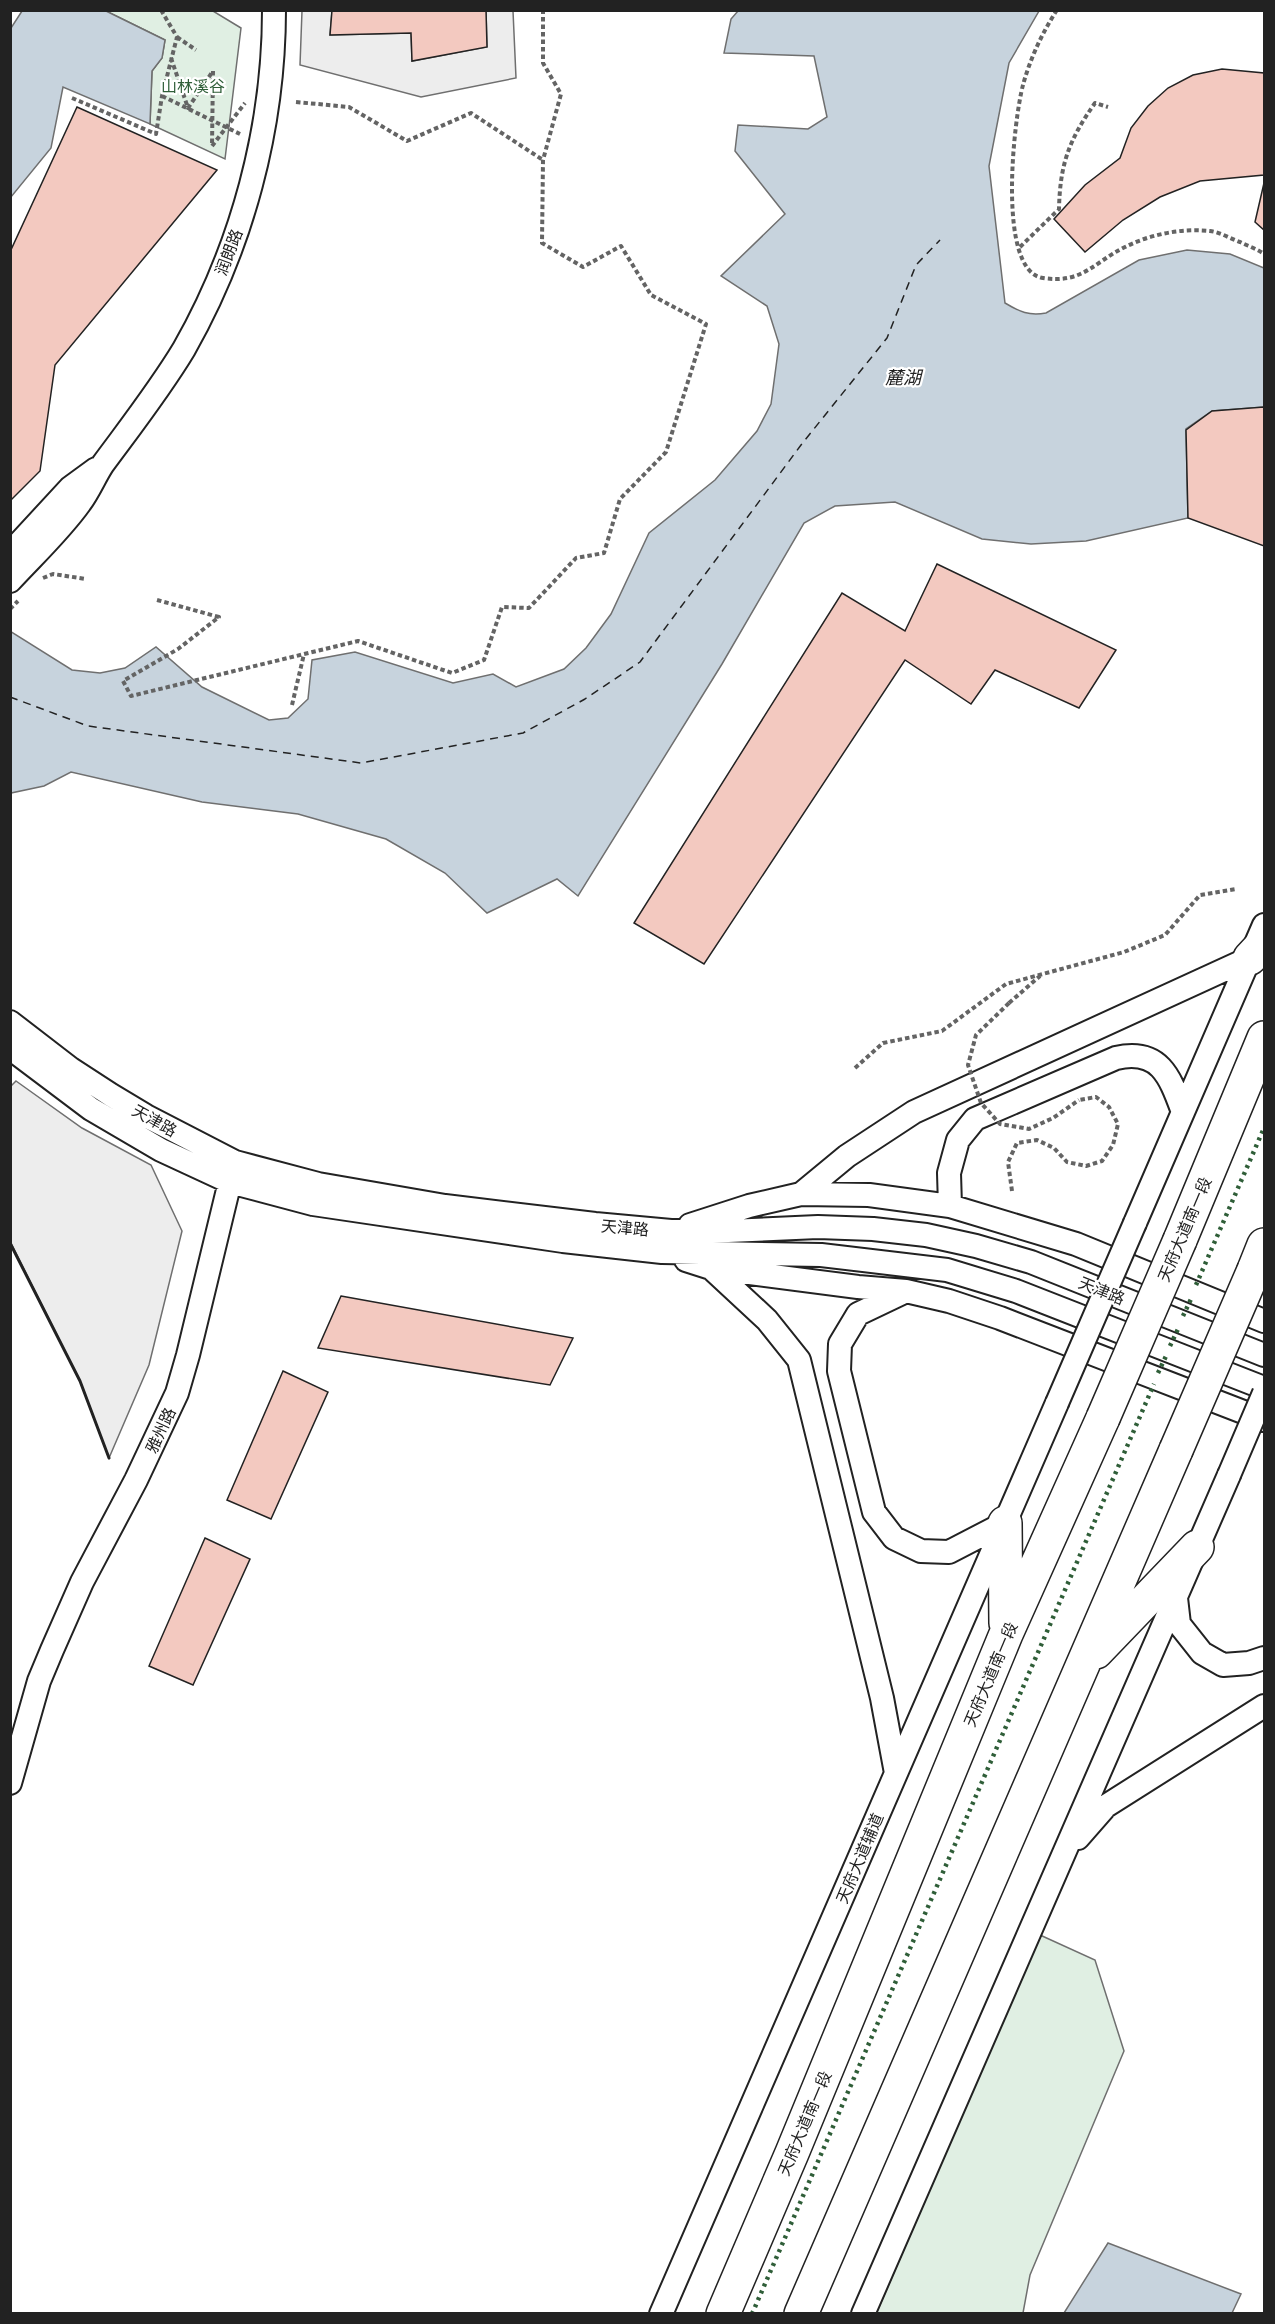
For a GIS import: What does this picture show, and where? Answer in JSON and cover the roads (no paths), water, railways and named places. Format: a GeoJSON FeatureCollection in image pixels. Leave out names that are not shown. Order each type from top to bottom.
{"type":"FeatureCollection","features":[{"type":"Feature","properties":{"kind":"highway","name":"天府大道南一段"},"geometry":{"type":"LineString","coordinates":[[723,2313],[792,2153],[1006,1634],[1103,1418],[1264,1038]]}},
{"type":"Feature","properties":{"kind":"highway"},"geometry":{"type":"LineString","coordinates":[[801,2313],[1259,1257]]}},
{"type":"Feature","properties":{"kind":"highway"},"geometry":{"type":"LineString","coordinates":[[1005,1523],[1006,1634]]}},
{"type":"Feature","properties":{"kind":"highway"},"geometry":{"type":"LineString","coordinates":[[1082,1666],[1197,1547]]}},
{"type":"Feature","properties":{"kind":"street","name":"润朗路"},"geometry":{"type":"LineString","coordinates":[[10,553],[36,539],[80,502],[103,465],[156,392],[183,349],[211,295],[232,247],[261,144],[269,90],[274,10]]}},
{"type":"Feature","properties":{"kind":"street","name":"润朗路"},"geometry":{"type":"LineString","coordinates":[[10,581],[36,539]]}},
{"type":"Feature","properties":{"kind":"street","name":"天府大道辅道"},"geometry":{"type":"LineString","coordinates":[[661,2313],[1183,1112],[1257,950],[1264,925]]}},
{"type":"Feature","properties":{"kind":"street"},"geometry":{"type":"LineString","coordinates":[[801,1194],[847,1156],[914,1112],[1257,950]]}},
{"type":"Feature","properties":{"kind":"street","name":"天津路"},"geometry":{"type":"LineString","coordinates":[[10,1022],[71,1069],[232,1172]]}},
{"type":"Feature","properties":{"kind":"street","name":"天津路"},"geometry":{"type":"LineString","coordinates":[[10,1048],[91,1109],[161,1150],[232,1172],[318,1184],[590,1233],[662,1252],[821,1255],[947,1270],[1016,1291],[1264,1388]]}},
{"type":"Feature","properties":{"kind":"street"},"geometry":{"type":"LineString","coordinates":[[950,1206],[949,1173],[958,1140],[975,1119],[1116,1058],[1132,1054],[1150,1059],[1171,1078],[1183,1112]]}},
{"type":"Feature","properties":{"kind":"street","name":"雅州路"},"geometry":{"type":"LineString","coordinates":[[10,1783],[39,1681],[82,1582],[136,1480],[177,1393],[232,1172]]}},
{"type":"Feature","properties":{"kind":"street"},"geometry":{"type":"LineString","coordinates":[[671,1231],[749,1206],[801,1194],[869,1195],[950,1206],[1077,1244],[1264,1321]]}},
{"type":"Feature","properties":{"kind":"street","name":"天津路"},"geometry":{"type":"LineString","coordinates":[[590,1233],[728,1232],[818,1227],[873,1229],[926,1235],[1031,1262],[1264,1355]]}},
{"type":"Feature","properties":{"kind":"street"},"geometry":{"type":"LineString","coordinates":[[662,1252],[711,1268],[906,1291],[949,1301],[1000,1318],[1264,1420]]}},
{"type":"Feature","properties":{"kind":"street"},"geometry":{"type":"LineString","coordinates":[[711,1268],[767,1320],[799,1360],[882,1698],[896,1773]]}},
{"type":"Feature","properties":{"kind":"street"},"geometry":{"type":"LineString","coordinates":[[906,1291],[858,1314],[840,1344],[839,1371],[874,1512],[894,1538],[921,1551],[949,1552],[1005,1523]]}},
{"type":"Feature","properties":{"kind":"street"},"geometry":{"type":"LineString","coordinates":[[863,2313],[1264,1393]]}},
{"type":"Feature","properties":{"kind":"street"},"geometry":{"type":"LineString","coordinates":[[1176,1598],[1179,1624],[1202,1653],[1223,1665],[1250,1663],[1264,1658]]}},
{"type":"Feature","properties":{"kind":"street"},"geometry":{"type":"LineString","coordinates":[[1064,1855],[1106,1806],[1264,1706]]}},
{"type":"Feature","properties":{"kind":"water"},"geometry":{"type":"Polygon","coordinates":[[[22,11],[106,11],[165,40],[162,58],[152,71],[150,124],[63,87],[51,148],[11,197],[11,28],[22,11]]]}},
{"type":"Feature","properties":{"kind":"water","name":"麓湖"},"geometry":{"type":"Polygon","coordinates":[[[738,11],[1039,11],[1009,63],[989,166],[1005,303],[1025,312],[1046,313],[1139,260],[1187,250],[1230,254],[1264,268],[1264,407],[1212,411],[1186,429],[1188,518],[1086,541],[1031,544],[982,539],[895,502],[835,506],[804,523],[722,664],[578,896],[557,879],[487,913],[445,873],[386,839],[298,814],[202,802],[71,772],[44,786],[11,793],[10,631],[72,670],[100,673],[125,668],[156,647],[202,687],[269,720],[288,718],[308,699],[312,660],[355,652],[453,683],[493,674],[516,687],[564,669],[586,648],[611,614],[649,533],[715,480],[757,431],[771,404],[779,344],[767,306],[721,276],[785,214],[735,151],[738,125],[808,129],[827,117],[814,56],[724,53],[731,19],[738,11]]]}},
{"type":"Feature","properties":{"kind":"water"},"geometry":{"type":"Polygon","coordinates":[[[1108,2243],[1241,2294],[1232,2313],[1064,2313],[1108,2243]]]}},
{"type":"Feature","properties":{"kind":"park label","name":"山林溪谷"},"geometry":{"type":"Point","coordinates":[193,85]}}]}
